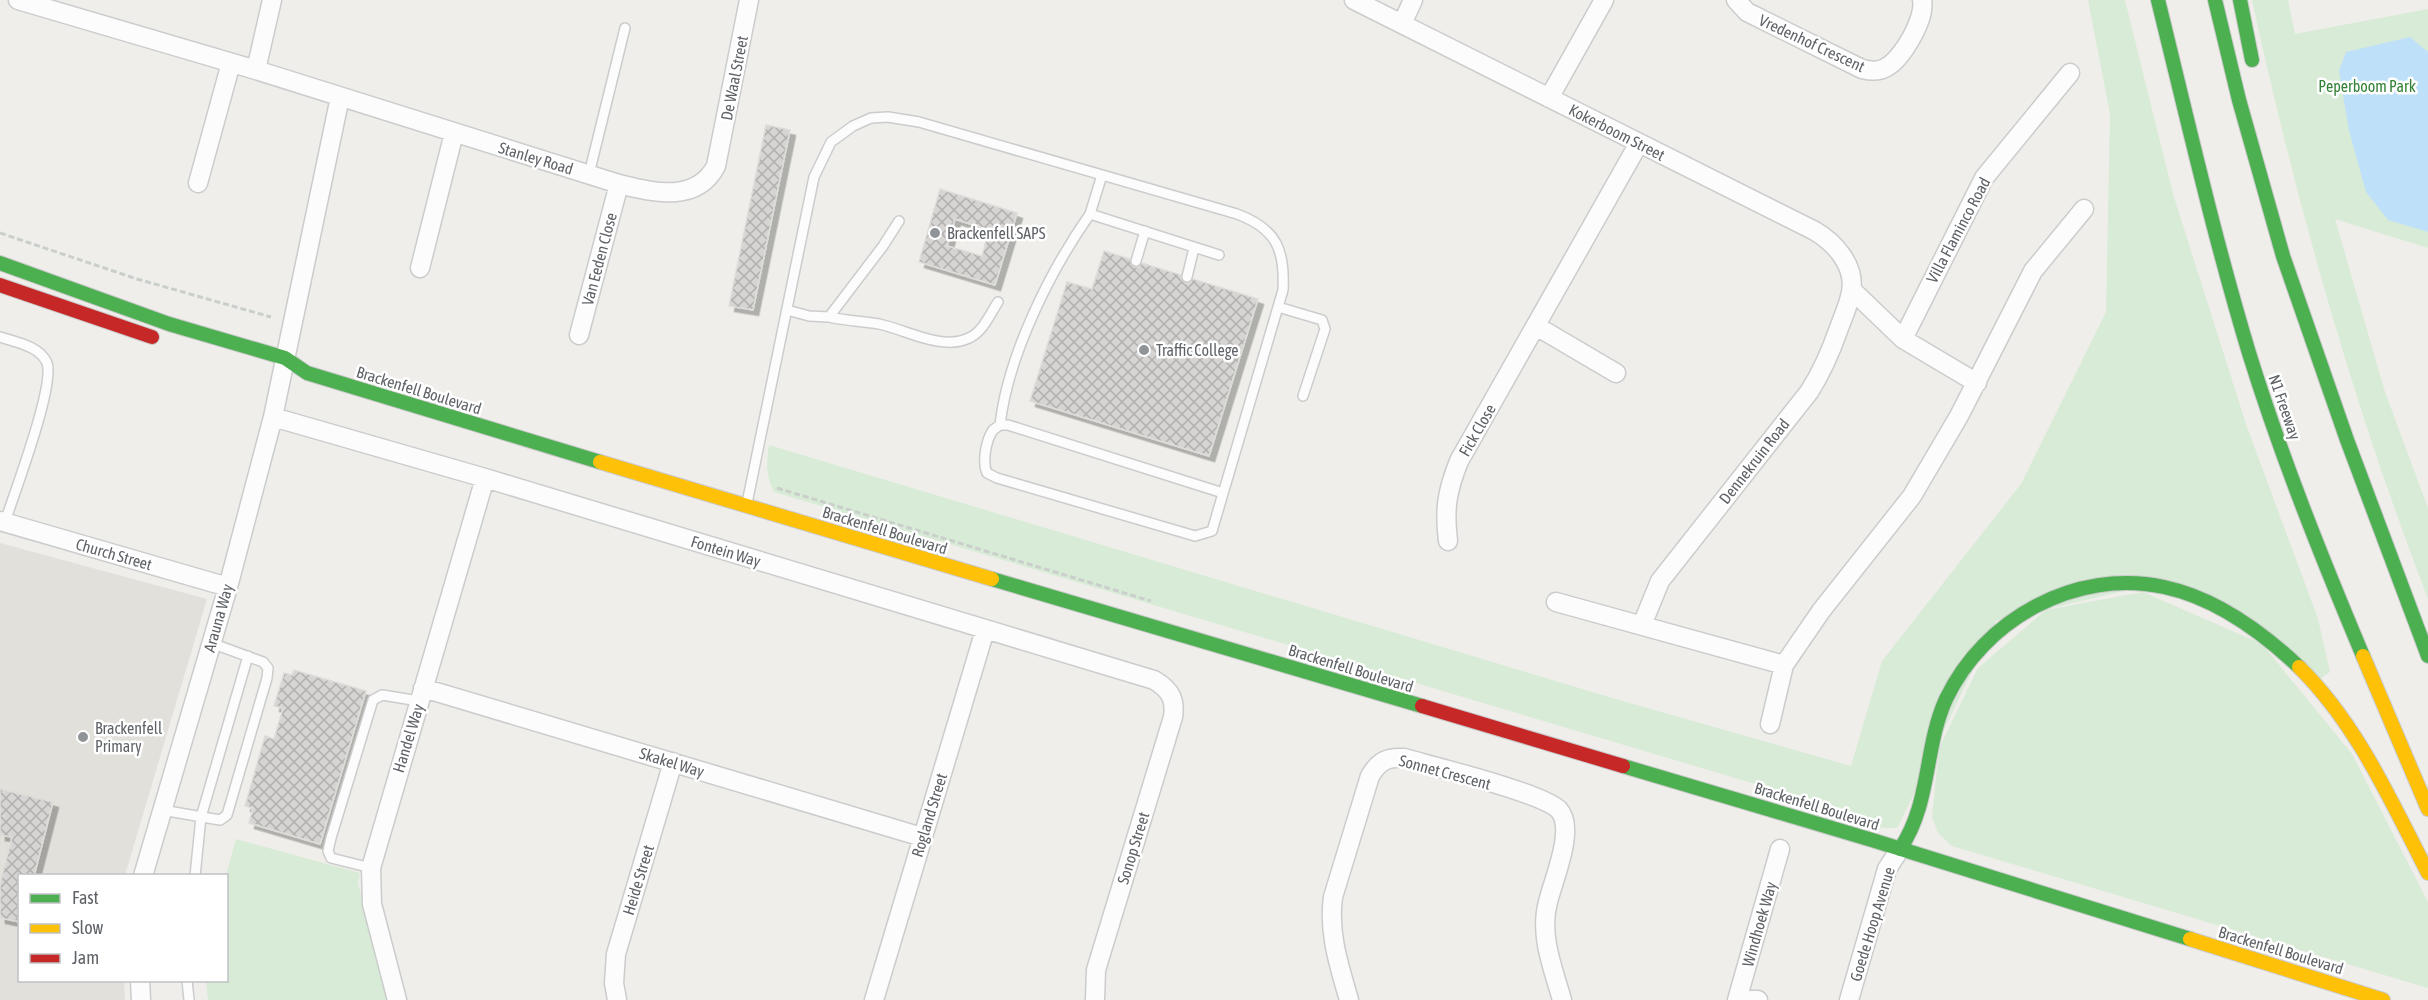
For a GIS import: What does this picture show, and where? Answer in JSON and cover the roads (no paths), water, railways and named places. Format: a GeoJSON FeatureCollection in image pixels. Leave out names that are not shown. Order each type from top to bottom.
{"type":"FeatureCollection","features":[{"type":"Feature","properties":{"kind":"main road","name":"N1 Freeway"},"geometry":{"type":"LineString","coordinates":[[2158,0],[2210,212],[2266,404],[2297,492],[2428,809]]}},
{"type":"Feature","properties":{"kind":"main road"},"geometry":{"type":"LineString","coordinates":[[2215,0],[2239,100],[2283,256],[2347,440],[2428,656]]}},
{"type":"Feature","properties":{"kind":"main road"},"geometry":{"type":"LineString","coordinates":[[2240,0],[2256,76]]}},
{"type":"Feature","properties":{"kind":"main road"},"geometry":{"type":"LineString","coordinates":[[2280,195],[2283,256]]}},
{"type":"Feature","properties":{"kind":"main road","name":"Brackenfell Boulevard"},"geometry":{"type":"LineString","coordinates":[[0,263],[169,324],[279,367],[307,373],[1900,849],[2383,1000]]}},
{"type":"Feature","properties":{"kind":"main road"},"geometry":{"type":"LineString","coordinates":[[0,285],[162,340]]}},
{"type":"Feature","properties":{"kind":"main road"},"geometry":{"type":"LineString","coordinates":[[1900,849],[1915,827],[1941,709],[1957,679],[1976,653],[2018,614],[2040,602],[2091,586],[2145,585],[2169,588],[2215,605],[2240,620],[2290,659],[2339,713],[2359,744],[2428,873]]}},
{"type":"Feature","properties":{"kind":"street","name":"Stanley Road"},"geometry":{"type":"LineString","coordinates":[[18,0],[256,70],[619,183],[666,194],[686,191],[706,180],[712,174],[719,156]]}},
{"type":"Feature","properties":{"kind":"street"},"geometry":{"type":"LineString","coordinates":[[256,70],[272,0]]}},
{"type":"Feature","properties":{"kind":"street","name":"De Waal Street"},"geometry":{"type":"LineString","coordinates":[[719,156],[749,0]]}},
{"type":"Feature","properties":{"kind":"street","name":"Kokerboom Street"},"geometry":{"type":"LineString","coordinates":[[1354,0],[1826,238],[1844,258],[1852,290]]}},
{"type":"Feature","properties":{"kind":"street"},"geometry":{"type":"LineString","coordinates":[[1402,24],[1413,0]]}},
{"type":"Feature","properties":{"kind":"street"},"geometry":{"type":"LineString","coordinates":[[1549,98],[1604,0]]}},
{"type":"Feature","properties":{"kind":"street","name":"Vredenhof Crescent"},"geometry":{"type":"LineString","coordinates":[[1736,0],[1747,12],[1862,69],[1871,71],[1886,68],[1894,62],[1922,17],[1922,0]]}},
{"type":"Feature","properties":{"kind":"street"},"geometry":{"type":"LineString","coordinates":[[198,183],[231,63]]}},
{"type":"Feature","properties":{"kind":"street","name":"Villa Flaminco Road"},"geometry":{"type":"LineString","coordinates":[[1903,339],[1984,178],[2070,73]]}},
{"type":"Feature","properties":{"kind":"street"},"geometry":{"type":"LineString","coordinates":[[279,367],[340,97]]}},
{"type":"Feature","properties":{"kind":"street"},"geometry":{"type":"LineString","coordinates":[[420,268],[454,133]]}},
{"type":"Feature","properties":{"kind":"street","name":"Fick Close"},"geometry":{"type":"LineString","coordinates":[[1448,541],[1445,509],[1448,489],[1459,461],[1640,143]]}},
{"type":"Feature","properties":{"kind":"street","name":"Van Eeden Close"},"geometry":{"type":"LineString","coordinates":[[579,335],[619,183]]}},
{"type":"Feature","properties":{"kind":"street"},"geometry":{"type":"LineString","coordinates":[[1770,724],[1784,665],[1821,611],[1902,511],[1977,383],[2033,271],[2084,209]]}},
{"type":"Feature","properties":{"kind":"street"},"geometry":{"type":"LineString","coordinates":[[1852,290],[1903,339],[1977,383]]}},
{"type":"Feature","properties":{"kind":"street","name":"Dennekruin Road"},"geometry":{"type":"LineString","coordinates":[[1642,625],[1660,581],[1820,375],[1833,346],[1852,290]]}},
{"type":"Feature","properties":{"kind":"street"},"geometry":{"type":"LineString","coordinates":[[1536,326],[1616,373]]}},
{"type":"Feature","properties":{"kind":"street","name":"Arauna Way"},"geometry":{"type":"LineString","coordinates":[[144,874],[228,588],[273,417],[279,367]]}},
{"type":"Feature","properties":{"kind":"street","name":"Fontein Way"},"geometry":{"type":"LineString","coordinates":[[273,417],[485,478],[1154,680],[1166,687],[1172,697]]}},
{"type":"Feature","properties":{"kind":"street","name":"Handel Way"},"geometry":{"type":"LineString","coordinates":[[397,1000],[372,904],[371,868],[485,478]]}},
{"type":"Feature","properties":{"kind":"street","name":"Church Street"},"geometry":{"type":"LineString","coordinates":[[3,522],[228,588]]}},
{"type":"Feature","properties":{"kind":"street"},"geometry":{"type":"LineString","coordinates":[[1556,602],[1784,665]]}},
{"type":"Feature","properties":{"kind":"street","name":"Rogland Street"},"geometry":{"type":"LineString","coordinates":[[874,1000],[985,630]]}},
{"type":"Feature","properties":{"kind":"street","name":"Skakel Way"},"geometry":{"type":"LineString","coordinates":[[421,694],[673,762],[922,837]]}},
{"type":"Feature","properties":{"kind":"street","name":"Sonop Street"},"geometry":{"type":"LineString","coordinates":[[1095,1000],[1096,970],[1171,725],[1175,707],[1172,697]]}},
{"type":"Feature","properties":{"kind":"street","name":"Sonnet Crescent"},"geometry":{"type":"LineString","coordinates":[[1348,1000],[1332,933],[1333,897],[1370,776],[1377,764],[1394,758],[1404,758],[1538,798],[1559,810],[1566,826],[1565,840],[1547,904],[1545,924],[1547,945],[1562,1000]]}},
{"type":"Feature","properties":{"kind":"street","name":"Heide Street"},"geometry":{"type":"LineString","coordinates":[[617,1000],[614,983],[616,954],[673,762]]}},
{"type":"Feature","properties":{"kind":"street","name":"Windhoek Way"},"geometry":{"type":"LineString","coordinates":[[1737,1000],[1780,849]]}},
{"type":"Feature","properties":{"kind":"street","name":"Goede Hoop Avenue"},"geometry":{"type":"LineString","coordinates":[[1849,1000],[1887,869],[1900,849]]}},
{"type":"Feature","properties":{"kind":"street"},"geometry":{"type":"LineString","coordinates":[[140,982],[141,1000]]}},
{"type":"Feature","properties":{"kind":"street"},"geometry":{"type":"LineString","coordinates":[[1748,1000],[1758,1000]]}},
{"type":"Feature","properties":{"kind":"lane"},"geometry":{"type":"LineString","coordinates":[[589,174],[625,28]]}},
{"type":"Feature","properties":{"kind":"lane"},"geometry":{"type":"LineString","coordinates":[[747,506],[814,177],[831,142],[853,126],[871,118],[901,117],[1102,175],[1237,214],[1261,226],[1273,237],[1281,252],[1284,271],[1283,291],[1212,531],[1202,536],[1195,536],[997,478],[987,473],[984,467],[990,435],[1000,425],[1004,395],[1041,297],[1090,214],[1102,175]]}},
{"type":"Feature","properties":{"kind":"lane"},"geometry":{"type":"LineString","coordinates":[[1090,214],[1219,255]]}},
{"type":"Feature","properties":{"kind":"lane"},"geometry":{"type":"LineString","coordinates":[[829,317],[883,246],[898,221]]}},
{"type":"Feature","properties":{"kind":"lane"},"geometry":{"type":"LineString","coordinates":[[1136,261],[1145,231]]}},
{"type":"Feature","properties":{"kind":"lane"},"geometry":{"type":"LineString","coordinates":[[1187,277],[1194,248]]}},
{"type":"Feature","properties":{"kind":"lane"},"geometry":{"type":"LineString","coordinates":[[787,310],[809,316],[886,325],[943,342],[957,343],[980,331],[998,302]]}},
{"type":"Feature","properties":{"kind":"lane"},"geometry":{"type":"LineString","coordinates":[[1278,308],[1322,320],[1325,324],[1303,396]]}},
{"type":"Feature","properties":{"kind":"lane"},"geometry":{"type":"LineString","coordinates":[[0,337],[34,349],[48,364],[44,398],[3,522]]}},
{"type":"Feature","properties":{"kind":"lane"},"geometry":{"type":"LineString","coordinates":[[1000,425],[1223,493]]}},
{"type":"Feature","properties":{"kind":"lane"},"geometry":{"type":"LineString","coordinates":[[162,810],[220,820],[226,815],[267,678],[267,665],[211,644]]}},
{"type":"Feature","properties":{"kind":"lane"},"geometry":{"type":"LineString","coordinates":[[195,874],[201,817],[248,657]]}},
{"type":"Feature","properties":{"kind":"lane"},"geometry":{"type":"LineString","coordinates":[[371,868],[330,858],[328,851],[331,838],[370,704],[376,697],[382,695],[421,694]]}},
{"type":"Feature","properties":{"kind":"lane"},"geometry":{"type":"LineString","coordinates":[[187,982],[189,1000]]}},
{"type":"Feature","properties":{"kind":"water"},"geometry":{"type":"Polygon","coordinates":[[[2410,37],[2428,52],[2428,232],[2388,220],[2366,192],[2349,131],[2339,71],[2346,52],[2410,37]]]}},
{"type":"Feature","properties":{"kind":"place","name":"Brackenfell SAPS"},"geometry":{"type":"Point","coordinates":[935,233]}},
{"type":"Feature","properties":{"kind":"place","name":"Traffic College"},"geometry":{"type":"Point","coordinates":[1144,350]}},
{"type":"Feature","properties":{"kind":"place","name":"Brackenfell Primary"},"geometry":{"type":"Point","coordinates":[83,737]}},
{"type":"Feature","properties":{"kind":"park label","name":"Peperboom Park"},"geometry":{"type":"Point","coordinates":[2367,86]}}]}
